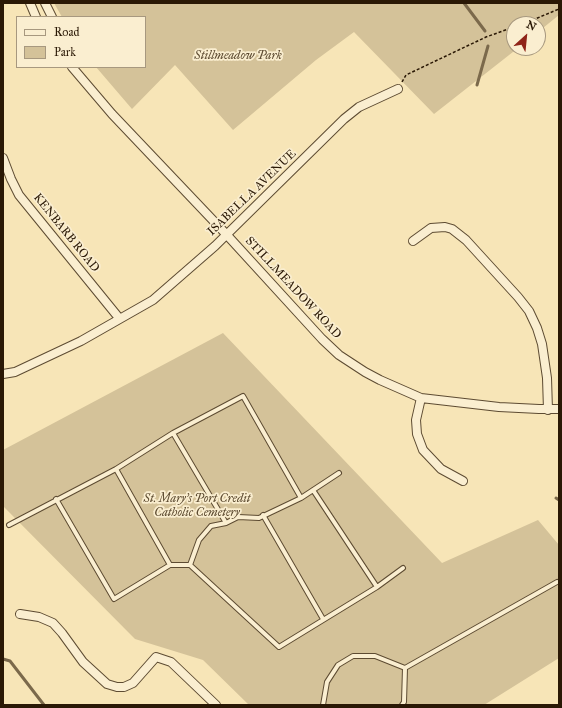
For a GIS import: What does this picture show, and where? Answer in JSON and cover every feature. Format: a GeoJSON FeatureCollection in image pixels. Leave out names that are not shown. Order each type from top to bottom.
{"type":"FeatureCollection","features":[{"type":"Feature","properties":{"kind":"street"},"geometry":{"type":"LineString","coordinates":[[30,3],[36,16]]}},
{"type":"Feature","properties":{"kind":"street"},"geometry":{"type":"LineString","coordinates":[[45,3],[52,16]]}},
{"type":"Feature","properties":{"kind":"street","name":"STILLMEADOW ROAD"},"geometry":{"type":"LineString","coordinates":[[73,68],[112,114],[226,234],[322,339],[339,355],[375,377],[421,398],[499,407],[548,410],[559,409]]}},
{"type":"Feature","properties":{"kind":"street","name":"ISABELLA AVENUE"},"geometry":{"type":"LineString","coordinates":[[3,374],[15,372],[68,347],[153,300],[215,246],[344,119],[359,107],[398,89]]}},
{"type":"Feature","properties":{"kind":"street","name":"KENBARB ROAD"},"geometry":{"type":"LineString","coordinates":[[3,158],[19,195],[119,318]]}},
{"type":"Feature","properties":{"kind":"street"},"geometry":{"type":"LineString","coordinates":[[413,241],[431,228],[445,227],[452,229],[466,240],[518,297],[528,311],[537,328],[542,344],[547,378],[548,410]]}},
{"type":"Feature","properties":{"kind":"street"},"geometry":{"type":"LineString","coordinates":[[421,398],[416,420],[417,434],[423,450],[441,470],[463,481]]}},
{"type":"Feature","properties":{"kind":"street"},"geometry":{"type":"LineString","coordinates":[[20,614],[39,617],[53,622],[83,662],[107,684],[117,687],[124,687],[133,683],[156,657],[171,662],[216,705]]}},
{"type":"Feature","properties":{"kind":"lane"},"geometry":{"type":"LineString","coordinates":[[9,525],[56,499],[116,469],[173,433],[243,396],[301,498]]}},
{"type":"Feature","properties":{"kind":"lane"},"geometry":{"type":"LineString","coordinates":[[173,433],[226,523]]}},
{"type":"Feature","properties":{"kind":"lane"},"geometry":{"type":"LineString","coordinates":[[116,469],[170,565]]}},
{"type":"Feature","properties":{"kind":"lane"},"geometry":{"type":"LineString","coordinates":[[190,565],[199,540],[211,526],[226,523],[238,516],[259,518],[262,515],[301,498],[339,473]]}},
{"type":"Feature","properties":{"kind":"lane"},"geometry":{"type":"LineString","coordinates":[[314,490],[377,587]]}},
{"type":"Feature","properties":{"kind":"lane"},"geometry":{"type":"LineString","coordinates":[[56,499],[114,599],[170,565],[190,565],[279,647],[377,587],[404,568]]}},
{"type":"Feature","properties":{"kind":"lane"},"geometry":{"type":"LineString","coordinates":[[262,515],[323,619]]}},
{"type":"Feature","properties":{"kind":"lane"},"geometry":{"type":"LineString","coordinates":[[405,668],[556,582]]}},
{"type":"Feature","properties":{"kind":"lane"},"geometry":{"type":"LineString","coordinates":[[323,705],[327,682],[338,666],[353,656],[375,656],[405,668]]}},
{"type":"Feature","properties":{"kind":"lane"},"geometry":{"type":"LineString","coordinates":[[402,705],[404,702],[405,668]]}},
{"type":"Feature","properties":{"kind":"path"},"geometry":{"type":"LineString","coordinates":[[542,16],[559,9]]}},
{"type":"Feature","properties":{"kind":"path"},"geometry":{"type":"LineString","coordinates":[[398,89],[406,75],[486,37],[506,30]]}},
{"type":"Feature","properties":{"kind":"green space","name":"Stillmeadow Park"},"geometry":{"type":"Polygon","coordinates":[[[54,3],[559,3],[559,15],[546,26],[546,16],[506,16],[506,56],[508,56],[434,114],[354,32],[316,60],[233,130],[175,65],[132,109],[97,68],[146,68],[146,16],[61,16],[54,3]]]}},
{"type":"Feature","properties":{"kind":"green space","name":"St. Mary's Port Credit Catholic Cemetery"},"geometry":{"type":"Polygon","coordinates":[[[223,333],[442,563],[538,520],[559,545],[559,658],[484,705],[249,705],[203,660],[135,639],[3,506],[3,450],[223,333]]]}},
{"type":"Feature","properties":{"kind":"waterway"},"geometry":{"type":"LineString","coordinates":[[464,3],[485,31]]}},
{"type":"Feature","properties":{"kind":"waterway"},"geometry":{"type":"LineString","coordinates":[[477,85],[488,46]]}},
{"type":"Feature","properties":{"kind":"waterway"},"geometry":{"type":"LineString","coordinates":[[3,659],[10,661],[44,705]]}}]}
